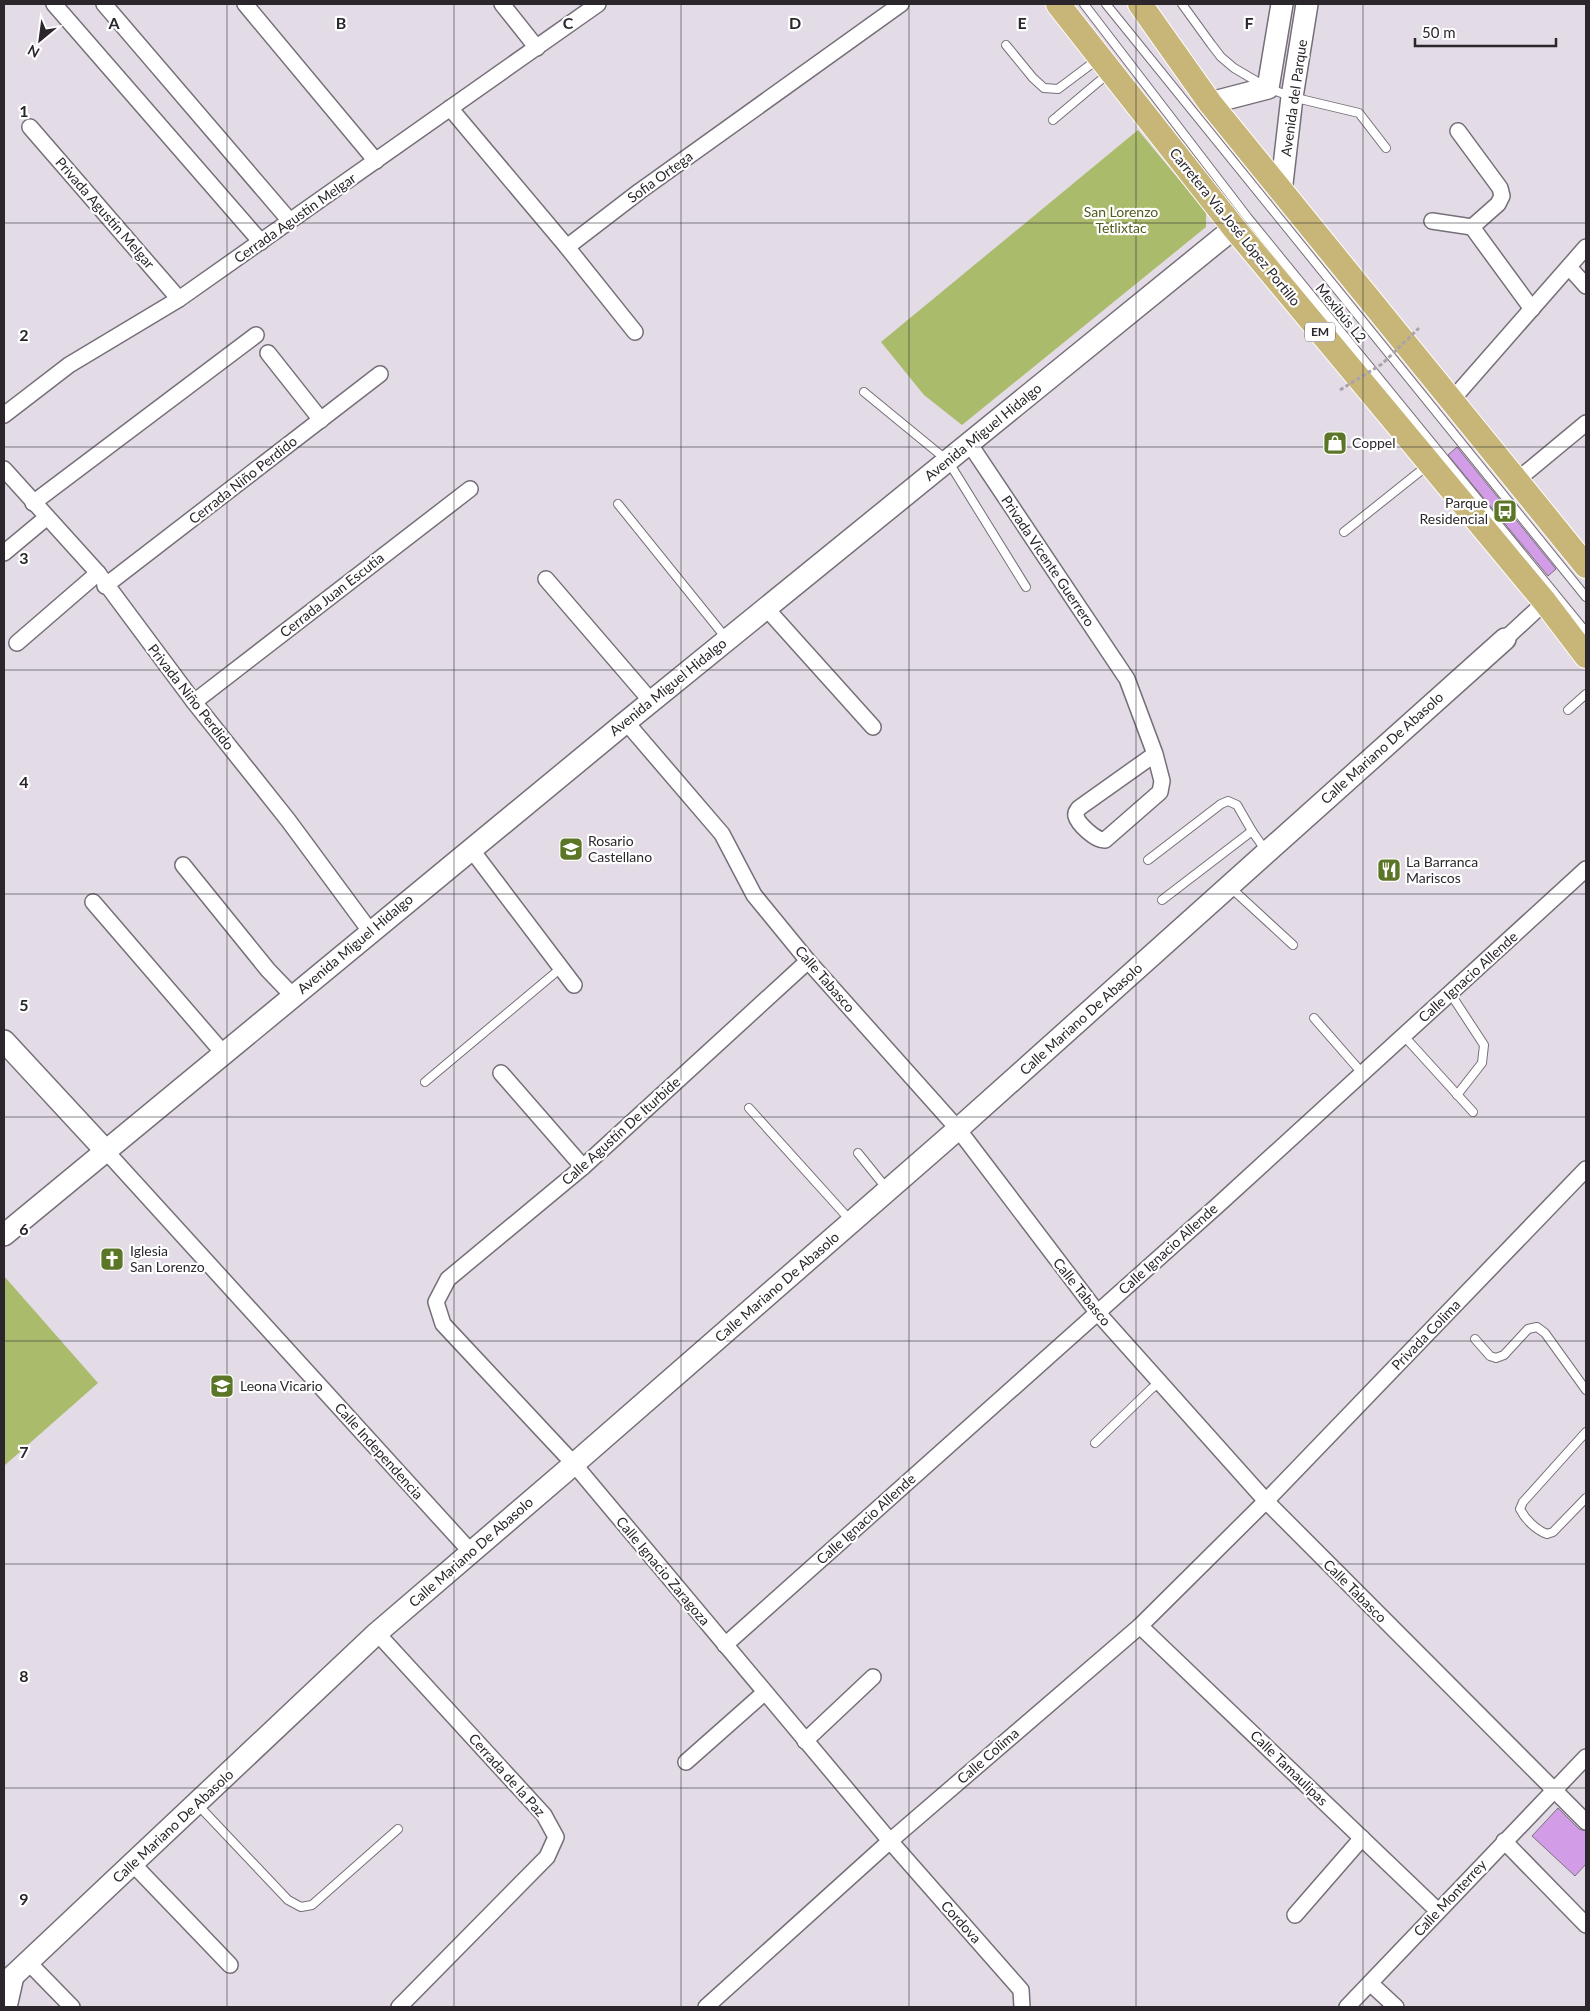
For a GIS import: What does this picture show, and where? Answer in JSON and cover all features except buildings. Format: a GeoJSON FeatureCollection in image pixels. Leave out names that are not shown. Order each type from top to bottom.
{"type":"FeatureCollection","features":[{"type":"Feature","properties":{"kind":"main road","name":"Carretera Vía José López Portillo"},"geometry":{"type":"LineString","coordinates":[[1058,4],[1234,228],[1545,602],[1586,656]]}},
{"type":"Feature","properties":{"kind":"main road"},"geometry":{"type":"LineString","coordinates":[[1140,4],[1210,103],[1586,566]]}},
{"type":"Feature","properties":{"kind":"street"},"geometry":{"type":"LineString","coordinates":[[54,4],[261,242]]}},
{"type":"Feature","properties":{"kind":"street"},"geometry":{"type":"LineString","coordinates":[[104,4],[290,221]]}},
{"type":"Feature","properties":{"kind":"street"},"geometry":{"type":"LineString","coordinates":[[244,4],[376,161]]}},
{"type":"Feature","properties":{"kind":"street"},"geometry":{"type":"LineString","coordinates":[[502,4],[537,48]]}},
{"type":"Feature","properties":{"kind":"street","name":"Cerrada Agustin Melgar"},"geometry":{"type":"LineString","coordinates":[[4,415],[69,365],[179,299],[598,4]]}},
{"type":"Feature","properties":{"kind":"street","name":"Sofia Ortega"},"geometry":{"type":"LineString","coordinates":[[567,246],[648,185],[900,4]]}},
{"type":"Feature","properties":{"kind":"street","name":"Avenida del Parque"},"geometry":{"type":"LineString","coordinates":[[1210,103],[1268,88],[1282,4]]}},
{"type":"Feature","properties":{"kind":"street","name":"Avenida del Parque"},"geometry":{"type":"LineString","coordinates":[[1281,192],[1292,97],[1308,4]]}},
{"type":"Feature","properties":{"kind":"street"},"geometry":{"type":"LineString","coordinates":[[450,108],[567,246],[634,332]]}},
{"type":"Feature","properties":{"kind":"street","name":"Privada Agustín Melgar"},"geometry":{"type":"LineString","coordinates":[[30,127],[179,299]]}},
{"type":"Feature","properties":{"kind":"street"},"geometry":{"type":"LineString","coordinates":[[1458,131],[1500,188],[1502,196],[1498,204],[1472,227]]}},
{"type":"Feature","properties":{"kind":"street"},"geometry":{"type":"LineString","coordinates":[[1432,221],[1472,227],[1532,309]]}},
{"type":"Feature","properties":{"kind":"street","name":"Avenida Miguel Hidalgo"},"geometry":{"type":"LineString","coordinates":[[4,1235],[370,931],[1234,228]]}},
{"type":"Feature","properties":{"kind":"street"},"geometry":{"type":"LineString","coordinates":[[1451,401],[1586,247]]}},
{"type":"Feature","properties":{"kind":"street"},"geometry":{"type":"LineString","coordinates":[[1569,267],[1586,286]]}},
{"type":"Feature","properties":{"kind":"street"},"geometry":{"type":"LineString","coordinates":[[33,503],[256,335]]}},
{"type":"Feature","properties":{"kind":"street"},"geometry":{"type":"LineString","coordinates":[[268,353],[321,420]]}},
{"type":"Feature","properties":{"kind":"street","name":"Cerrada Niño Perdido"},"geometry":{"type":"LineString","coordinates":[[17,643],[321,420],[380,374]]}},
{"type":"Feature","properties":{"kind":"street"},"geometry":{"type":"LineString","coordinates":[[1516,480],[1586,423]]}},
{"type":"Feature","properties":{"kind":"street","name":"Privada Vicente Guerrero"},"geometry":{"type":"LineString","coordinates":[[969,443],[1128,679],[1155,754],[1162,781],[1160,792],[1105,840],[1095,838],[1076,817],[1076,812],[1155,754]]}},
{"type":"Feature","properties":{"kind":"street","name":"Privada Niño Perdido"},"geometry":{"type":"LineString","coordinates":[[4,469],[101,580],[194,702],[288,820],[370,931]]}},
{"type":"Feature","properties":{"kind":"street","name":"Cerrada Juan Escutia"},"geometry":{"type":"LineString","coordinates":[[194,702],[470,489]]}},
{"type":"Feature","properties":{"kind":"street"},"geometry":{"type":"LineString","coordinates":[[4,553],[46,518]]}},
{"type":"Feature","properties":{"kind":"street"},"geometry":{"type":"LineString","coordinates":[[546,578],[651,701]]}},
{"type":"Feature","properties":{"kind":"street","name":"Calle Mariano De Abasolo"},"geometry":{"type":"LineString","coordinates":[[15,1971],[377,1633],[958,1129],[1545,602]]}},
{"type":"Feature","properties":{"kind":"street"},"geometry":{"type":"LineString","coordinates":[[766,608],[872,728]]}},
{"type":"Feature","properties":{"kind":"street","name":"Calle Tabasco"},"geometry":{"type":"LineString","coordinates":[[626,722],[722,834],[754,895],[808,961],[958,1129],[1097,1312],[1266,1501],[1586,1822]]}},
{"type":"Feature","properties":{"kind":"street"},"geometry":{"type":"LineString","coordinates":[[471,849],[574,985]]}},
{"type":"Feature","properties":{"kind":"street"},"geometry":{"type":"LineString","coordinates":[[183,865],[268,970],[293,996]]}},
{"type":"Feature","properties":{"kind":"street","name":"Calle Ignacio Allende"},"geometry":{"type":"LineString","coordinates":[[725,1645],[1362,1074],[1586,869]]}},
{"type":"Feature","properties":{"kind":"street"},"geometry":{"type":"LineString","coordinates":[[93,902],[224,1054]]}},
{"type":"Feature","properties":{"kind":"street","name":"Calle Agustín De Iturbide"},"geometry":{"type":"LineString","coordinates":[[436,1302],[448,1280],[583,1167],[808,961]]}},
{"type":"Feature","properties":{"kind":"street"},"geometry":{"type":"LineString","coordinates":[[4,1041],[105,1150]]}},
{"type":"Feature","properties":{"kind":"street"},"geometry":{"type":"LineString","coordinates":[[502,1073],[583,1167]]}},
{"type":"Feature","properties":{"kind":"street","name":"Calle Independencia"},"geometry":{"type":"LineString","coordinates":[[105,1150],[471,1552]]}},
{"type":"Feature","properties":{"kind":"street","name":"Privada Colima"},"geometry":{"type":"LineString","coordinates":[[1266,1501],[1586,1170]]}},
{"type":"Feature","properties":{"kind":"street","name":"Calle Ignacio Zaragoza"},"geometry":{"type":"LineString","coordinates":[[436,1302],[443,1324],[574,1464],[890,1842]]}},
{"type":"Feature","properties":{"kind":"street","name":"Calle Colima"},"geometry":{"type":"LineString","coordinates":[[706,2007],[890,1842],[1140,1626],[1266,1501]]}},
{"type":"Feature","properties":{"kind":"street","name":"Calle Tamaulipas"},"geometry":{"type":"LineString","coordinates":[[1140,1626],[1438,1910]]}},
{"type":"Feature","properties":{"kind":"street","name":"Cerrada de la Paz"},"geometry":{"type":"LineString","coordinates":[[377,1633],[544,1815],[556,1837],[547,1857],[400,2007]]}},
{"type":"Feature","properties":{"kind":"street"},"geometry":{"type":"LineString","coordinates":[[805,1741],[873,1677]]}},
{"type":"Feature","properties":{"kind":"street"},"geometry":{"type":"LineString","coordinates":[[686,1762],[764,1693]]}},
{"type":"Feature","properties":{"kind":"street","name":"Calle Monterrey"},"geometry":{"type":"LineString","coordinates":[[1347,2007],[1586,1756]]}},
{"type":"Feature","properties":{"kind":"street"},"geometry":{"type":"LineString","coordinates":[[1294,1915],[1362,1838]]}},
{"type":"Feature","properties":{"kind":"street"},"geometry":{"type":"LineString","coordinates":[[1504,1841],[1586,1925]]}},
{"type":"Feature","properties":{"kind":"street","name":"Cordova"},"geometry":{"type":"LineString","coordinates":[[890,1842],[1021,1990],[1022,2007]]}},
{"type":"Feature","properties":{"kind":"street"},"geometry":{"type":"LineString","coordinates":[[132,1863],[230,1965]]}},
{"type":"Feature","properties":{"kind":"street"},"geometry":{"type":"LineString","coordinates":[[6,2007],[15,1971],[72,2007]]}},
{"type":"Feature","properties":{"kind":"street"},"geometry":{"type":"LineString","coordinates":[[1370,1983],[1396,2007]]}},
{"type":"Feature","properties":{"kind":"lane","name":"Mexibús L2"},"geometry":{"type":"LineString","coordinates":[[1084,4],[1248,218],[1586,632]]}},
{"type":"Feature","properties":{"kind":"lane","name":"Mexibús L2"},"geometry":{"type":"LineString","coordinates":[[1106,4],[1586,597]]}},
{"type":"Feature","properties":{"kind":"lane"},"geometry":{"type":"LineString","coordinates":[[1182,4],[1221,57],[1234,68],[1268,88],[1292,97],[1359,113],[1386,148]]}},
{"type":"Feature","properties":{"kind":"lane"},"geometry":{"type":"LineString","coordinates":[[1006,45],[1033,78],[1044,88],[1058,89],[1105,65]]}},
{"type":"Feature","properties":{"kind":"lane"},"geometry":{"type":"LineString","coordinates":[[1053,120],[1105,65]]}},
{"type":"Feature","properties":{"kind":"lane"},"geometry":{"type":"LineString","coordinates":[[864,392],[948,460],[1026,587]]}},
{"type":"Feature","properties":{"kind":"lane"},"geometry":{"type":"LineString","coordinates":[[1344,532],[1429,463]]}},
{"type":"Feature","properties":{"kind":"lane"},"geometry":{"type":"LineString","coordinates":[[618,504],[727,640]]}},
{"type":"Feature","properties":{"kind":"lane"},"geometry":{"type":"LineString","coordinates":[[1568,710],[1586,694]]}},
{"type":"Feature","properties":{"kind":"lane"},"geometry":{"type":"LineString","coordinates":[[1148,860],[1221,804],[1228,801],[1237,805],[1267,852]]}},
{"type":"Feature","properties":{"kind":"lane"},"geometry":{"type":"LineString","coordinates":[[1162,900],[1252,831]]}},
{"type":"Feature","properties":{"kind":"lane"},"geometry":{"type":"LineString","coordinates":[[1229,886],[1293,945]]}},
{"type":"Feature","properties":{"kind":"lane"},"geometry":{"type":"LineString","coordinates":[[425,1082],[561,968]]}},
{"type":"Feature","properties":{"kind":"lane"},"geometry":{"type":"LineString","coordinates":[[1450,993],[1484,1045],[1482,1063],[1457,1095]]}},
{"type":"Feature","properties":{"kind":"lane"},"geometry":{"type":"LineString","coordinates":[[1314,1018],[1362,1074]]}},
{"type":"Feature","properties":{"kind":"lane"},"geometry":{"type":"LineString","coordinates":[[1404,1036],[1472,1112]]}},
{"type":"Feature","properties":{"kind":"lane"},"geometry":{"type":"LineString","coordinates":[[749,1108],[852,1222]]}},
{"type":"Feature","properties":{"kind":"lane"},"geometry":{"type":"LineString","coordinates":[[858,1153],[888,1190]]}},
{"type":"Feature","properties":{"kind":"lane"},"geometry":{"type":"LineString","coordinates":[[1475,1339],[1490,1356],[1496,1358],[1504,1355],[1528,1329],[1537,1327],[1545,1333],[1586,1390]]}},
{"type":"Feature","properties":{"kind":"lane"},"geometry":{"type":"LineString","coordinates":[[1095,1443],[1151,1388],[1160,1382]]}},
{"type":"Feature","properties":{"kind":"lane"},"geometry":{"type":"LineString","coordinates":[[1584,1438],[1523,1502],[1520,1509],[1541,1532],[1547,1534],[1553,1532],[1586,1498]]}},
{"type":"Feature","properties":{"kind":"lane"},"geometry":{"type":"LineString","coordinates":[[196,1803],[288,1900],[301,1907],[312,1905],[398,1829]]}},
{"type":"Feature","properties":{"kind":"path"},"geometry":{"type":"LineString","coordinates":[[1340,390],[1382,364],[1419,328]]}},
{"type":"Feature","properties":{"kind":"green space","name":"San Lorenzo Tetlixtac"},"geometry":{"type":"Polygon","coordinates":[[[1138,130],[1206,212],[1206,227],[962,425],[924,395],[881,342],[1138,130]]]}},
{"type":"Feature","properties":{"kind":"green space"},"geometry":{"type":"Polygon","coordinates":[[[4,1276],[98,1383],[5,1465],[4,1463],[4,1276]]]}},
{"type":"Feature","properties":{"kind":"place","name":"Coppel"},"geometry":{"type":"Point","coordinates":[1335,443]}},
{"type":"Feature","properties":{"kind":"place","name":"Parque Residencial"},"geometry":{"type":"Point","coordinates":[1505,511]}},
{"type":"Feature","properties":{"kind":"place","name":"Rosario Castellano"},"geometry":{"type":"Point","coordinates":[571,849]}},
{"type":"Feature","properties":{"kind":"place","name":"La Barranca Mariscos"},"geometry":{"type":"Point","coordinates":[1389,870]}},
{"type":"Feature","properties":{"kind":"place","name":"Iglesia San Lorenzo"},"geometry":{"type":"Point","coordinates":[112,1259]}},
{"type":"Feature","properties":{"kind":"place","name":"Leona Vicario"},"geometry":{"type":"Point","coordinates":[222,1386]}}]}
